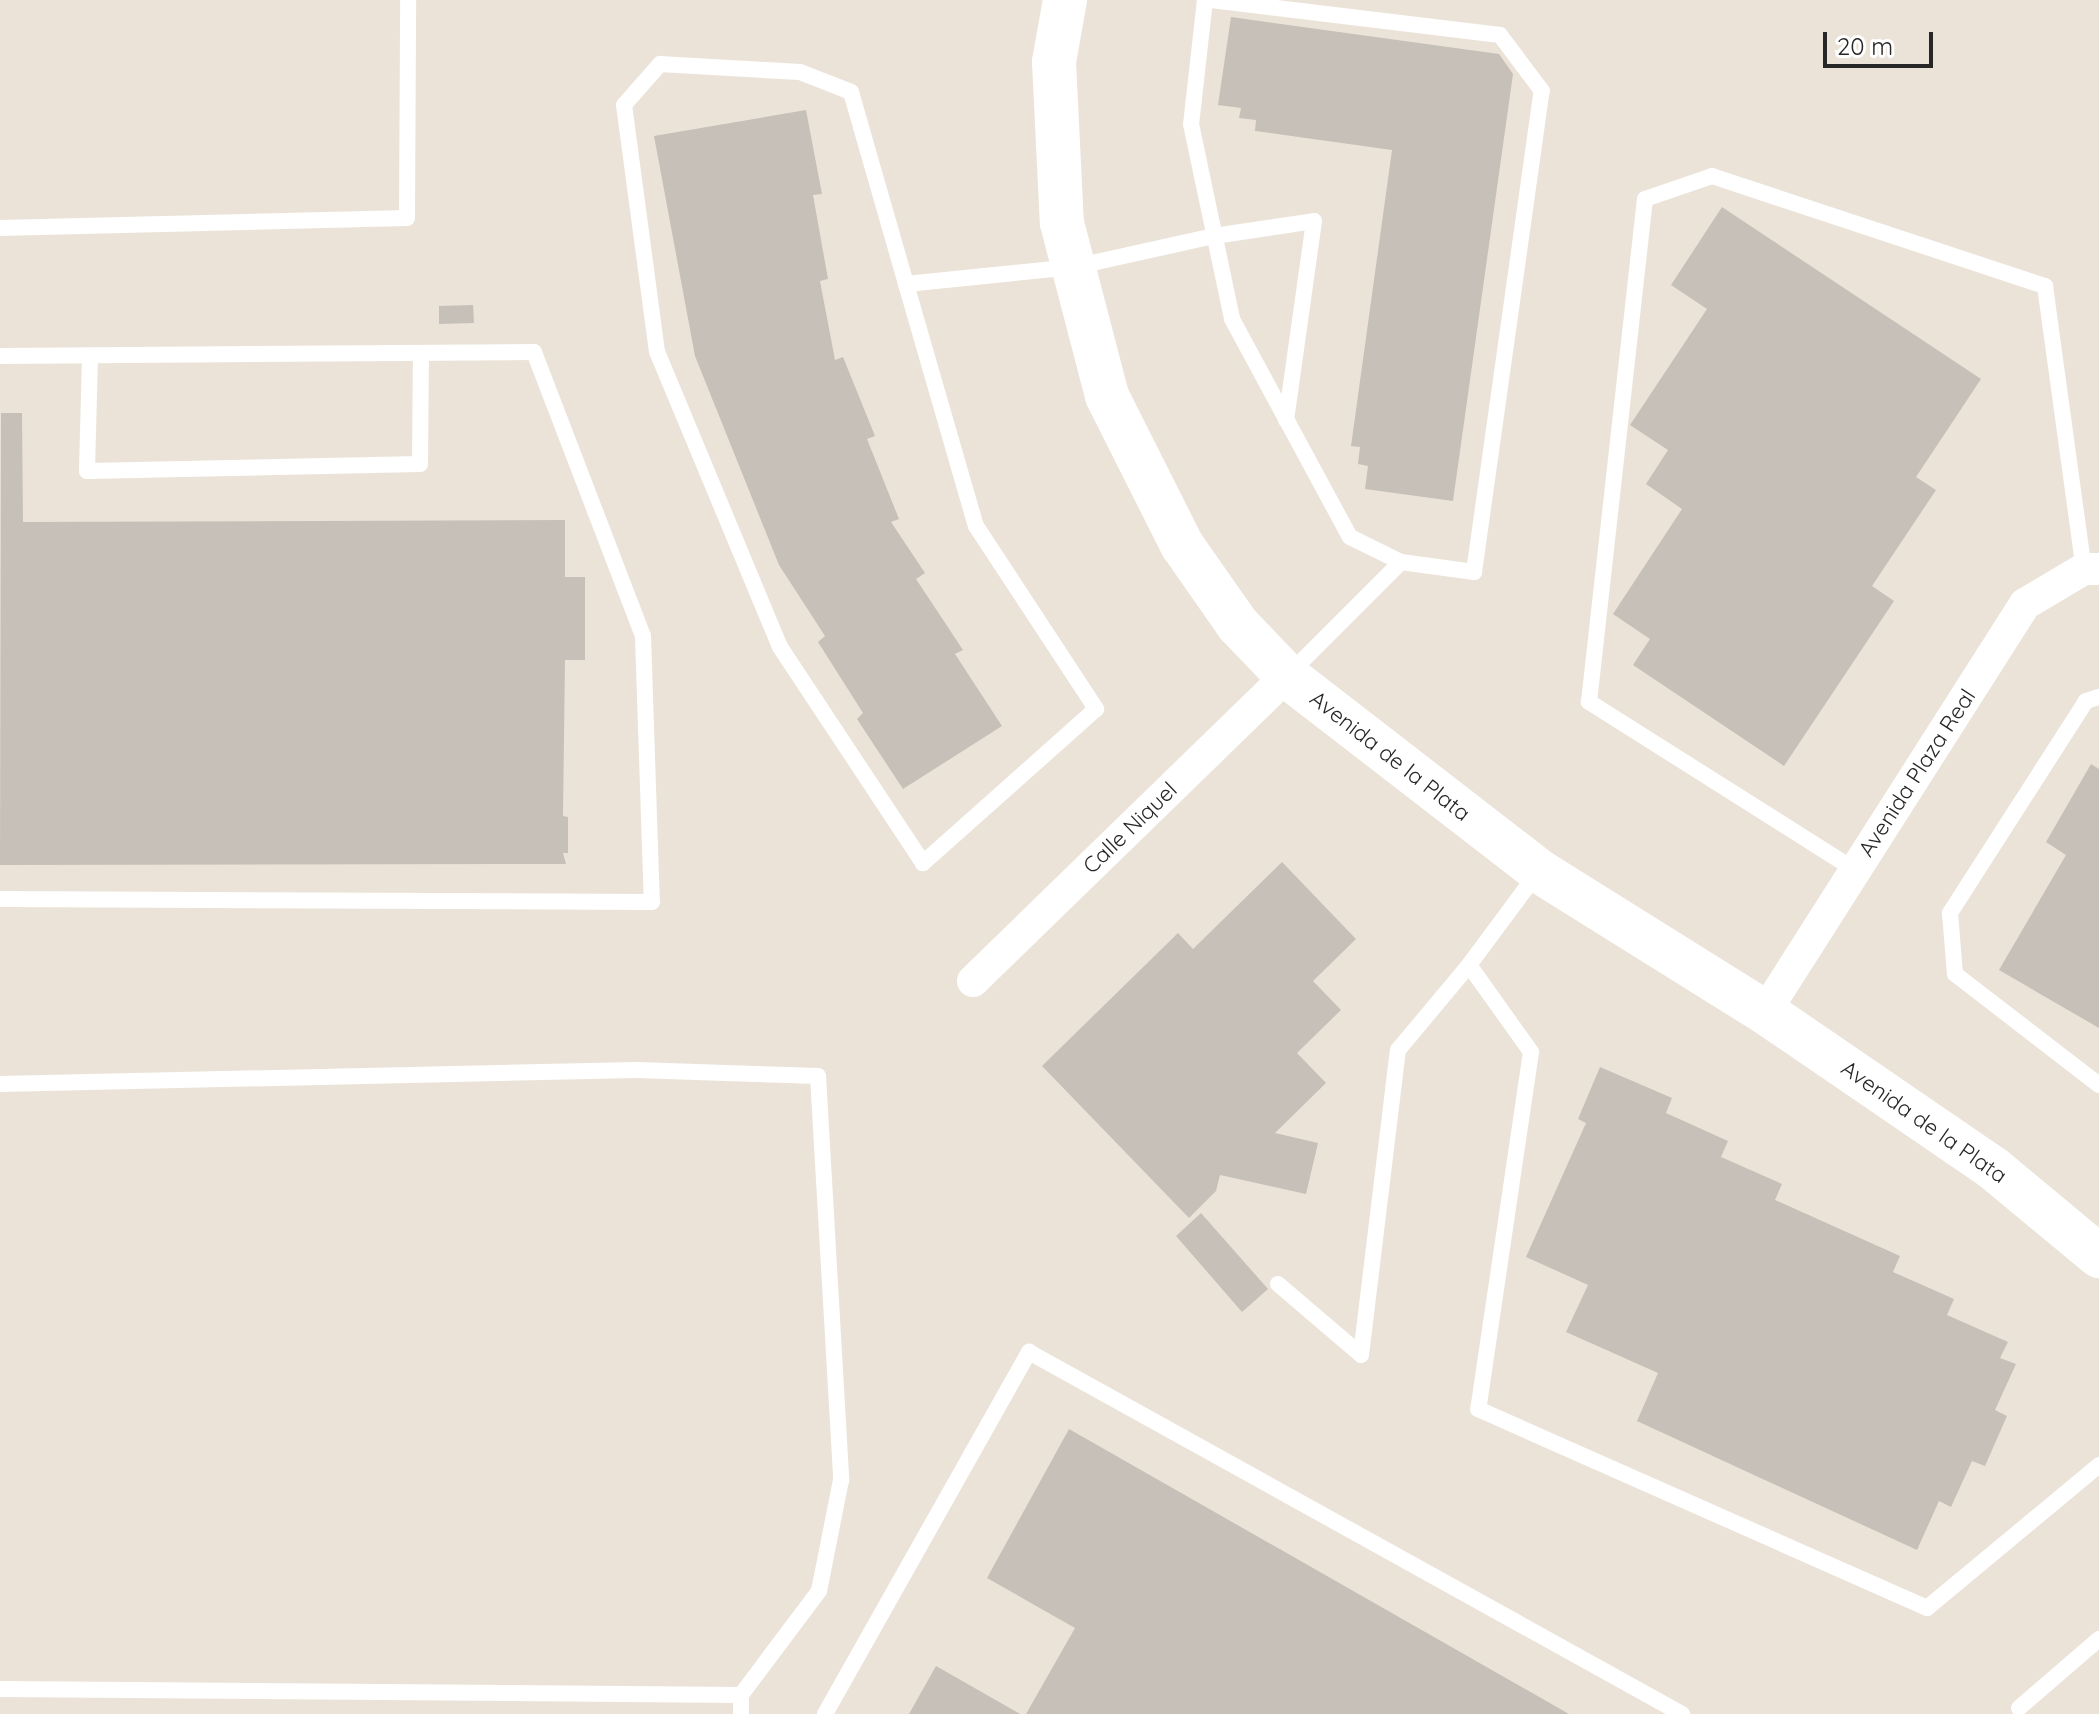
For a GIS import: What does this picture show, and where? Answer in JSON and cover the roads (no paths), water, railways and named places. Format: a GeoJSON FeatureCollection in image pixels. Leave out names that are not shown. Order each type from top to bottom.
{"type":"FeatureCollection","features":[{"type":"Feature","properties":{"kind":"street","name":"Avenida de la Plata"},"geometry":{"type":"LineString","coordinates":[[1065,0],[1054,62],[1062,223],[1107,396],[1182,545],[1238,625],[1287,676],[1539,871],[1765,1012],[1993,1168],[2099,1256]]}},
{"type":"Feature","properties":{"kind":"street","name":"Avenida Plaza Real"},"geometry":{"type":"LineString","coordinates":[[1765,1012],[2025,604],[2092,569]]}},
{"type":"Feature","properties":{"kind":"street","name":"Calle Niquel"},"geometry":{"type":"LineString","coordinates":[[973,981],[1287,676]]}},
{"type":"Feature","properties":{"kind":"lane"},"geometry":{"type":"LineString","coordinates":[[0,228],[407,218],[408,0]]}},
{"type":"Feature","properties":{"kind":"lane"},"geometry":{"type":"LineString","coordinates":[[1207,0],[1500,35],[1542,91],[1474,572],[1401,562],[1350,537],[1232,319],[1191,124],[1207,0]]}},
{"type":"Feature","properties":{"kind":"lane"},"geometry":{"type":"LineString","coordinates":[[660,64],[800,72],[851,92],[906,284],[976,526],[1096,709],[923,863],[780,647],[657,352],[624,105],[660,64]]}},
{"type":"Feature","properties":{"kind":"lane"},"geometry":{"type":"LineString","coordinates":[[1855,870],[1589,702],[1645,199],[1712,176],[2045,286],[2092,569]]}},
{"type":"Feature","properties":{"kind":"lane"},"geometry":{"type":"LineString","coordinates":[[906,284],[1074,267],[1214,236],[1314,221],[1286,420]]}},
{"type":"Feature","properties":{"kind":"lane"},"geometry":{"type":"LineString","coordinates":[[0,356],[534,352],[643,636],[652,902],[0,899]]}},
{"type":"Feature","properties":{"kind":"lane"},"geometry":{"type":"LineString","coordinates":[[90,356],[87,471],[420,464],[421,353]]}},
{"type":"Feature","properties":{"kind":"lane"},"geometry":{"type":"LineString","coordinates":[[1287,676],[1401,562]]}},
{"type":"Feature","properties":{"kind":"lane"},"geometry":{"type":"LineString","coordinates":[[2099,697],[2086,701],[1950,913],[1955,974],[2099,1085]]}},
{"type":"Feature","properties":{"kind":"lane"},"geometry":{"type":"LineString","coordinates":[[1278,1284],[1361,1355],[1398,1050],[1469,965],[1539,871]]}},
{"type":"Feature","properties":{"kind":"lane"},"geometry":{"type":"LineString","coordinates":[[1469,965],[1531,1052],[1478,1409],[1927,1608],[2099,1465]]}},
{"type":"Feature","properties":{"kind":"lane"},"geometry":{"type":"LineString","coordinates":[[0,1084],[636,1070],[818,1076],[841,1480],[819,1591],[741,1695],[741,1714]]}},
{"type":"Feature","properties":{"kind":"lane"},"geometry":{"type":"LineString","coordinates":[[825,1714],[1029,1352],[1682,1714]]}},
{"type":"Feature","properties":{"kind":"lane"},"geometry":{"type":"LineString","coordinates":[[2019,1708],[2099,1639]]}},
{"type":"Feature","properties":{"kind":"lane"},"geometry":{"type":"LineString","coordinates":[[0,1689],[741,1695]]}}]}
